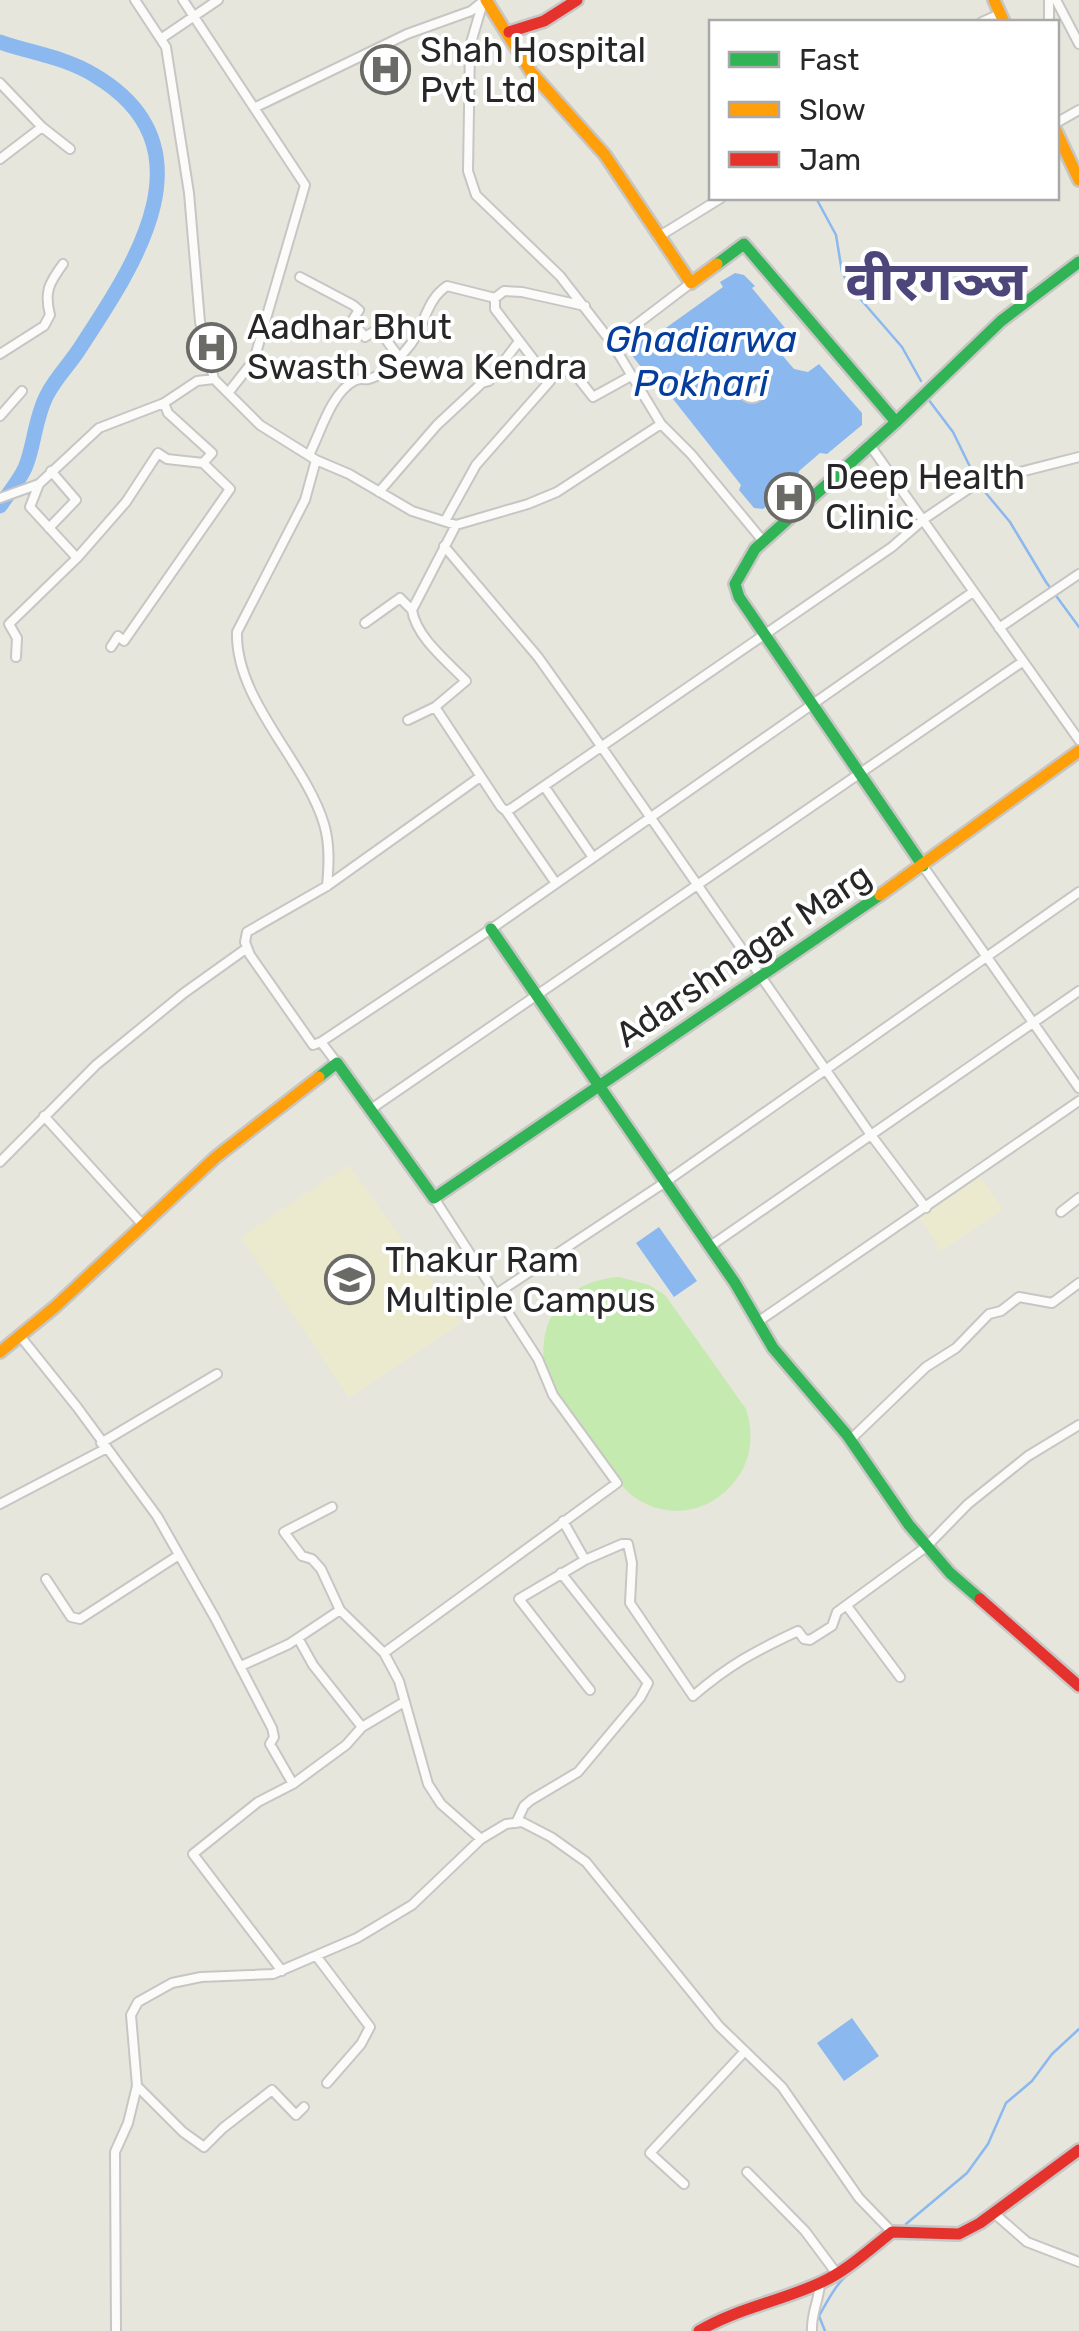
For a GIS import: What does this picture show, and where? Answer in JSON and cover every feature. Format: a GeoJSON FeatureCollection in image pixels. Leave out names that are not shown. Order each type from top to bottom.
{"type":"FeatureCollection","features":[{"type":"Feature","properties":{"kind":"street"},"geometry":{"type":"LineString","coordinates":[[135,0],[162,38],[174,90],[190,194],[200,322],[214,379],[260,425],[412,512],[456,525],[557,492],[661,424]]}},
{"type":"Feature","properties":{"kind":"street"},"geometry":{"type":"LineString","coordinates":[[184,0],[304,185],[254,360],[228,393]]}},
{"type":"Feature","properties":{"kind":"street"},"geometry":{"type":"LineString","coordinates":[[162,38],[218,0]]}},
{"type":"Feature","properties":{"kind":"street"},"geometry":{"type":"LineString","coordinates":[[994,0],[1002,18]]}},
{"type":"Feature","properties":{"kind":"street"},"geometry":{"type":"LineString","coordinates":[[1053,0],[1079,44]]}},
{"type":"Feature","properties":{"kind":"street"},"geometry":{"type":"LineString","coordinates":[[509,32],[544,21],[576,1]]}},
{"type":"Feature","properties":{"kind":"street"},"geometry":{"type":"LineString","coordinates":[[254,108],[382,46],[486,2]]}},
{"type":"Feature","properties":{"kind":"street"},"geometry":{"type":"LineString","coordinates":[[486,2],[509,32],[530,72],[605,154],[691,284]]}},
{"type":"Feature","properties":{"kind":"street"},"geometry":{"type":"LineString","coordinates":[[486,2],[470,46],[470,178],[482,203],[560,276],[585,306],[612,342],[661,424],[763,541]]}},
{"type":"Feature","properties":{"kind":"street"},"geometry":{"type":"LineString","coordinates":[[0,83],[42,127],[70,149]]}},
{"type":"Feature","properties":{"kind":"street"},"geometry":{"type":"LineString","coordinates":[[0,159],[42,127]]}},
{"type":"Feature","properties":{"kind":"street"},"geometry":{"type":"LineString","coordinates":[[1059,137],[1079,180]]}},
{"type":"Feature","properties":{"kind":"street"},"geometry":{"type":"LineString","coordinates":[[658,237],[718,200]]}},
{"type":"Feature","properties":{"kind":"street"},"geometry":{"type":"LineString","coordinates":[[612,342],[744,244],[896,422]]}},
{"type":"Feature","properties":{"kind":"street"},"geometry":{"type":"LineString","coordinates":[[1079,262],[1001,320],[896,422],[754,548],[734,584],[765,636],[1079,1088]]}},
{"type":"Feature","properties":{"kind":"street"},"geometry":{"type":"LineString","coordinates":[[0,354],[44,326],[50,315],[45,296],[63,264]]}},
{"type":"Feature","properties":{"kind":"street"},"geometry":{"type":"LineString","coordinates":[[300,277],[359,310],[352,321],[366,336],[378,329],[399,358]]}},
{"type":"Feature","properties":{"kind":"street"},"geometry":{"type":"LineString","coordinates":[[328,886],[330,860],[325,826],[315,801],[260,705],[236,648],[237,632],[305,500],[312,457],[334,404],[350,383],[371,378],[399,358],[427,320],[426,313],[435,294],[447,286],[495,298]]}},
{"type":"Feature","properties":{"kind":"street"},"geometry":{"type":"LineString","coordinates":[[445,522],[476,466],[550,380],[495,309],[495,298],[504,290],[585,306]]}},
{"type":"Feature","properties":{"kind":"street"},"geometry":{"type":"LineString","coordinates":[[379,492],[427,435],[489,381],[517,344],[522,344]]}},
{"type":"Feature","properties":{"kind":"street"},"geometry":{"type":"LineString","coordinates":[[548,376],[570,368],[593,398],[631,376]]}},
{"type":"Feature","properties":{"kind":"street"},"geometry":{"type":"LineString","coordinates":[[0,498],[36,485],[99,428],[164,403],[196,381],[214,379]]}},
{"type":"Feature","properties":{"kind":"street"},"geometry":{"type":"LineString","coordinates":[[1,412],[22,391]]}},
{"type":"Feature","properties":{"kind":"street"},"geometry":{"type":"LineString","coordinates":[[164,403],[168,414],[212,453],[203,463]]}},
{"type":"Feature","properties":{"kind":"street"},"geometry":{"type":"LineString","coordinates":[[869,444],[1079,740]]}},
{"type":"Feature","properties":{"kind":"street"},"geometry":{"type":"LineString","coordinates":[[16,657],[17,638],[9,624],[77,558],[126,502],[158,453],[168,459],[203,463],[230,488],[124,641],[118,636],[111,647]]}},
{"type":"Feature","properties":{"kind":"street"},"geometry":{"type":"LineString","coordinates":[[506,810],[765,636],[981,482],[1079,457]]}},
{"type":"Feature","properties":{"kind":"street"},"geometry":{"type":"LineString","coordinates":[[49,528],[76,500],[52,472]]}},
{"type":"Feature","properties":{"kind":"street"},"geometry":{"type":"LineString","coordinates":[[36,485],[30,507],[77,558]]}},
{"type":"Feature","properties":{"kind":"street"},"geometry":{"type":"LineString","coordinates":[[408,720],[435,707],[466,681],[426,638],[413,619],[412,610],[456,525]]}},
{"type":"Feature","properties":{"kind":"street"},"geometry":{"type":"LineString","coordinates":[[444,546],[538,657],[926,1208]]}},
{"type":"Feature","properties":{"kind":"street"},"geometry":{"type":"LineString","coordinates":[[999,628],[1079,574]]}},
{"type":"Feature","properties":{"kind":"street"},"geometry":{"type":"LineString","coordinates":[[480,777],[328,886],[247,932],[247,948],[313,1045],[491,929],[973,592]]}},
{"type":"Feature","properties":{"kind":"street"},"geometry":{"type":"LineString","coordinates":[[365,624],[400,598],[412,610]]}},
{"type":"Feature","properties":{"kind":"street"},"geometry":{"type":"LineString","coordinates":[[370,1109],[1022,662]]}},
{"type":"Feature","properties":{"kind":"street"},"geometry":{"type":"LineString","coordinates":[[435,707],[556,882]]}},
{"type":"Feature","properties":{"kind":"street","name":"Adarshnagar Marg"},"geometry":{"type":"LineString","coordinates":[[434,1198],[923,866],[1079,751]]}},
{"type":"Feature","properties":{"kind":"street"},"geometry":{"type":"LineString","coordinates":[[544,786],[592,856]]}},
{"type":"Feature","properties":{"kind":"street"},"geometry":{"type":"LineString","coordinates":[[496,1294],[664,1183],[1079,892]]}},
{"type":"Feature","properties":{"kind":"street"},"geometry":{"type":"LineString","coordinates":[[491,929],[759,1321],[773,1348],[850,1440],[926,1547],[950,1573],[1079,1686]]}},
{"type":"Feature","properties":{"kind":"street"},"geometry":{"type":"LineString","coordinates":[[0,1162],[96,1064],[184,992],[247,948]]}},
{"type":"Feature","properties":{"kind":"street"},"geometry":{"type":"LineString","coordinates":[[709,1247],[1079,991]]}},
{"type":"Feature","properties":{"kind":"street"},"geometry":{"type":"LineString","coordinates":[[320,1042],[434,1198],[538,1359],[553,1395],[617,1484],[384,1653]]}},
{"type":"Feature","properties":{"kind":"street"},"geometry":{"type":"LineString","coordinates":[[0,1352],[70,1296],[216,1157],[337,1064]]}},
{"type":"Feature","properties":{"kind":"street"},"geometry":{"type":"LineString","coordinates":[[759,1321],[1079,1101]]}},
{"type":"Feature","properties":{"kind":"street"},"geometry":{"type":"LineString","coordinates":[[44,1116],[142,1224]]}},
{"type":"Feature","properties":{"kind":"street"},"geometry":{"type":"LineString","coordinates":[[1061,1212],[1079,1198]]}},
{"type":"Feature","properties":{"kind":"street"},"geometry":{"type":"LineString","coordinates":[[850,1440],[926,1367],[964,1340],[989,1314],[1001,1311],[1019,1297],[1052,1302],[1079,1283]]}},
{"type":"Feature","properties":{"kind":"street"},"geometry":{"type":"LineString","coordinates":[[20,1336],[78,1407],[157,1516],[241,1666],[272,1728],[274,1737],[270,1744],[293,1784]]}},
{"type":"Feature","properties":{"kind":"street"},"geometry":{"type":"LineString","coordinates":[[0,1504],[103,1446],[217,1374]]}},
{"type":"Feature","properties":{"kind":"street"},"geometry":{"type":"LineString","coordinates":[[590,1690],[519,1599],[585,1560],[628,1544],[632,1563],[630,1603],[693,1696],[730,1664],[754,1651],[798,1631],[810,1640],[832,1626],[837,1612],[926,1547],[968,1504],[1028,1456],[1078,1427]]}},
{"type":"Feature","properties":{"kind":"street"},"geometry":{"type":"LineString","coordinates":[[332,1508],[284,1532],[302,1556],[312,1559],[321,1569],[340,1610],[384,1653],[399,1682],[428,1784],[441,1804],[481,1839]]}},
{"type":"Feature","properties":{"kind":"street"},"geometry":{"type":"LineString","coordinates":[[563,1521],[585,1560]]}},
{"type":"Feature","properties":{"kind":"street"},"geometry":{"type":"LineString","coordinates":[[46,1579],[71,1618],[80,1619],[180,1555]]}},
{"type":"Feature","properties":{"kind":"street"},"geometry":{"type":"LineString","coordinates":[[516,1823],[524,1806],[578,1772],[648,1683],[562,1573]]}},
{"type":"Feature","properties":{"kind":"street"},"geometry":{"type":"LineString","coordinates":[[847,1606],[900,1676]]}},
{"type":"Feature","properties":{"kind":"street"},"geometry":{"type":"LineString","coordinates":[[241,1666],[298,1638],[340,1610]]}},
{"type":"Feature","properties":{"kind":"street"},"geometry":{"type":"LineString","coordinates":[[298,1638],[313,1665],[362,1727]]}},
{"type":"Feature","properties":{"kind":"street"},"geometry":{"type":"LineString","coordinates":[[282,1971],[193,1854],[258,1802],[293,1784],[346,1745],[362,1727],[404,1702]]}},
{"type":"Feature","properties":{"kind":"street"},"geometry":{"type":"LineString","coordinates":[[116,2331],[115,2152],[128,2123],[137,2086],[131,2015],[138,2002],[172,1983],[282,1971],[317,1957],[412,1906],[481,1839],[506,1824],[522,1822],[586,1862],[690,1992],[782,2087],[859,2198],[892,2232]]}},
{"type":"Feature","properties":{"kind":"street"},"geometry":{"type":"LineString","coordinates":[[317,1957],[370,2027],[361,2044],[327,2083]]}},
{"type":"Feature","properties":{"kind":"street"},"geometry":{"type":"LineString","coordinates":[[684,2184],[650,2153],[746,2051]]}},
{"type":"Feature","properties":{"kind":"street"},"geometry":{"type":"LineString","coordinates":[[137,2086],[183,2132],[204,2147],[272,2090],[296,2115],[304,2107]]}},
{"type":"Feature","properties":{"kind":"street"},"geometry":{"type":"LineString","coordinates":[[699,2331],[716,2321],[820,2283],[892,2232],[958,2234],[995,2214],[1077,2154]]}},
{"type":"Feature","properties":{"kind":"street"},"geometry":{"type":"LineString","coordinates":[[747,2172],[805,2231],[837,2274]]}},
{"type":"Feature","properties":{"kind":"street"},"geometry":{"type":"LineString","coordinates":[[995,2214],[1027,2242],[1079,2262]]}},
{"type":"Feature","properties":{"kind":"street"},"geometry":{"type":"LineString","coordinates":[[812,2331],[811,2316],[820,2283]]}},
{"type":"Feature","properties":{"kind":"shaded area","name":"Thakur Ram Multiple Campus"},"geometry":{"type":"Polygon","coordinates":[[[349,1165],[461,1323],[349,1398],[241,1237],[349,1165]]]}},
{"type":"Feature","properties":{"kind":"shaded area"},"geometry":{"type":"Polygon","coordinates":[[[980,1177],[1003,1209],[941,1251],[920,1218],[980,1177]]]}},
{"type":"Feature","properties":{"kind":"green space"},"geometry":{"type":"Polygon","coordinates":[[[619,1277],[649,1285],[665,1295],[746,1409],[750,1440],[743,1469],[719,1497],[693,1509],[665,1510],[627,1491],[559,1400],[548,1378],[544,1339],[557,1308],[583,1286],[619,1277]]]}},
{"type":"Feature","properties":{"kind":"water","name":"Ghadiarwa Pokhari"},"geometry":{"type":"Polygon","coordinates":[[[735,273],[744,275],[755,286],[752,288],[785,328],[778,334],[777,349],[794,369],[808,372],[819,364],[862,413],[862,425],[827,454],[820,453],[763,509],[754,508],[739,490],[741,485],[650,370],[644,371],[631,354],[632,344],[644,336],[649,340],[723,287],[720,282],[735,273]]]}},
{"type":"Feature","properties":{"kind":"water"},"geometry":{"type":"Polygon","coordinates":[[[659,1227],[697,1281],[674,1297],[636,1243],[659,1227]]]}},
{"type":"Feature","properties":{"kind":"water"},"geometry":{"type":"Polygon","coordinates":[[[852,2018],[879,2056],[844,2081],[817,2043],[852,2018]]]}},
{"type":"Feature","properties":{"kind":"waterway"},"geometry":{"type":"LineString","coordinates":[[0,42],[83,69],[131,104],[151,137],[157,172],[153,208],[140,245],[100,318],[47,395],[25,468],[0,506]]}},
{"type":"Feature","properties":{"kind":"waterway"},"geometry":{"type":"LineString","coordinates":[[817,200],[836,235],[842,272],[850,287],[902,347],[921,381]]}},
{"type":"Feature","properties":{"kind":"waterway"},"geometry":{"type":"LineString","coordinates":[[928,399],[953,432],[976,479]]}},
{"type":"Feature","properties":{"kind":"waterway"},"geometry":{"type":"LineString","coordinates":[[980,486],[1010,522],[1079,627]]}},
{"type":"Feature","properties":{"kind":"waterway"},"geometry":{"type":"LineString","coordinates":[[906,2224],[967,2173],[988,2144],[1006,2103],[1032,2081],[1052,2054],[1079,2029]]}},
{"type":"Feature","properties":{"kind":"waterway"},"geometry":{"type":"LineString","coordinates":[[825,2331],[819,2316],[830,2296],[844,2278],[872,2255]]}},
{"type":"Feature","properties":{"kind":"traffic: fast"},"geometry":{"type":"LineString","coordinates":[[717,264],[744,244],[896,422],[1001,321],[1079,262]]}},
{"type":"Feature","properties":{"kind":"traffic: fast"},"geometry":{"type":"LineString","coordinates":[[896,422],[755,549],[735,584],[739,597],[923,866]]}},
{"type":"Feature","properties":{"kind":"traffic: fast"},"geometry":{"type":"LineString","coordinates":[[319,1077],[337,1063],[434,1198],[880,895]]}},
{"type":"Feature","properties":{"kind":"traffic: fast"},"geometry":{"type":"LineString","coordinates":[[491,929],[735,1283],[773,1348],[847,1435],[909,1525],[950,1573],[980,1599]]}},
{"type":"Feature","properties":{"kind":"traffic: slow"},"geometry":{"type":"LineString","coordinates":[[486,0],[531,72],[605,155],[691,283],[717,264]]}},
{"type":"Feature","properties":{"kind":"traffic: slow"},"geometry":{"type":"LineString","coordinates":[[994,0],[1003,20]]}},
{"type":"Feature","properties":{"kind":"traffic: slow"},"geometry":{"type":"LineString","coordinates":[[1059,137],[1079,180]]}},
{"type":"Feature","properties":{"kind":"traffic: slow"},"geometry":{"type":"LineString","coordinates":[[880,895],[1079,751]]}},
{"type":"Feature","properties":{"kind":"traffic: slow"},"geometry":{"type":"LineString","coordinates":[[0,1352],[56,1306],[216,1157],[319,1077]]}},
{"type":"Feature","properties":{"kind":"traffic: jam"},"geometry":{"type":"LineString","coordinates":[[509,32],[544,21],[577,0]]}},
{"type":"Feature","properties":{"kind":"traffic: jam"},"geometry":{"type":"LineString","coordinates":[[980,1599],[1079,1686]]}},
{"type":"Feature","properties":{"kind":"traffic: jam"},"geometry":{"type":"LineString","coordinates":[[699,2331],[832,2277],[892,2232],[959,2234],[980,2223],[1079,2150]]}},
{"type":"Feature","properties":{"kind":"place","name":"Shah Hospital Pvt Ltd"},"geometry":{"type":"Point","coordinates":[385,70]}},
{"type":"Feature","properties":{"kind":"place","name":"Aadhar Bhut Swasth Sewa Kendra"},"geometry":{"type":"Point","coordinates":[212,347]}},
{"type":"Feature","properties":{"kind":"place","name":"Deep Health Clinic"},"geometry":{"type":"Point","coordinates":[790,497]}},
{"type":"Feature","properties":{"kind":"place","name":"Thakur Ram Multiple Campus"},"geometry":{"type":"Point","coordinates":[350,1280]}},
{"type":"Feature","properties":{"kind":"district","name":"वीरगञ्ज"},"geometry":{"type":"Point","coordinates":[936,281]}}]}
